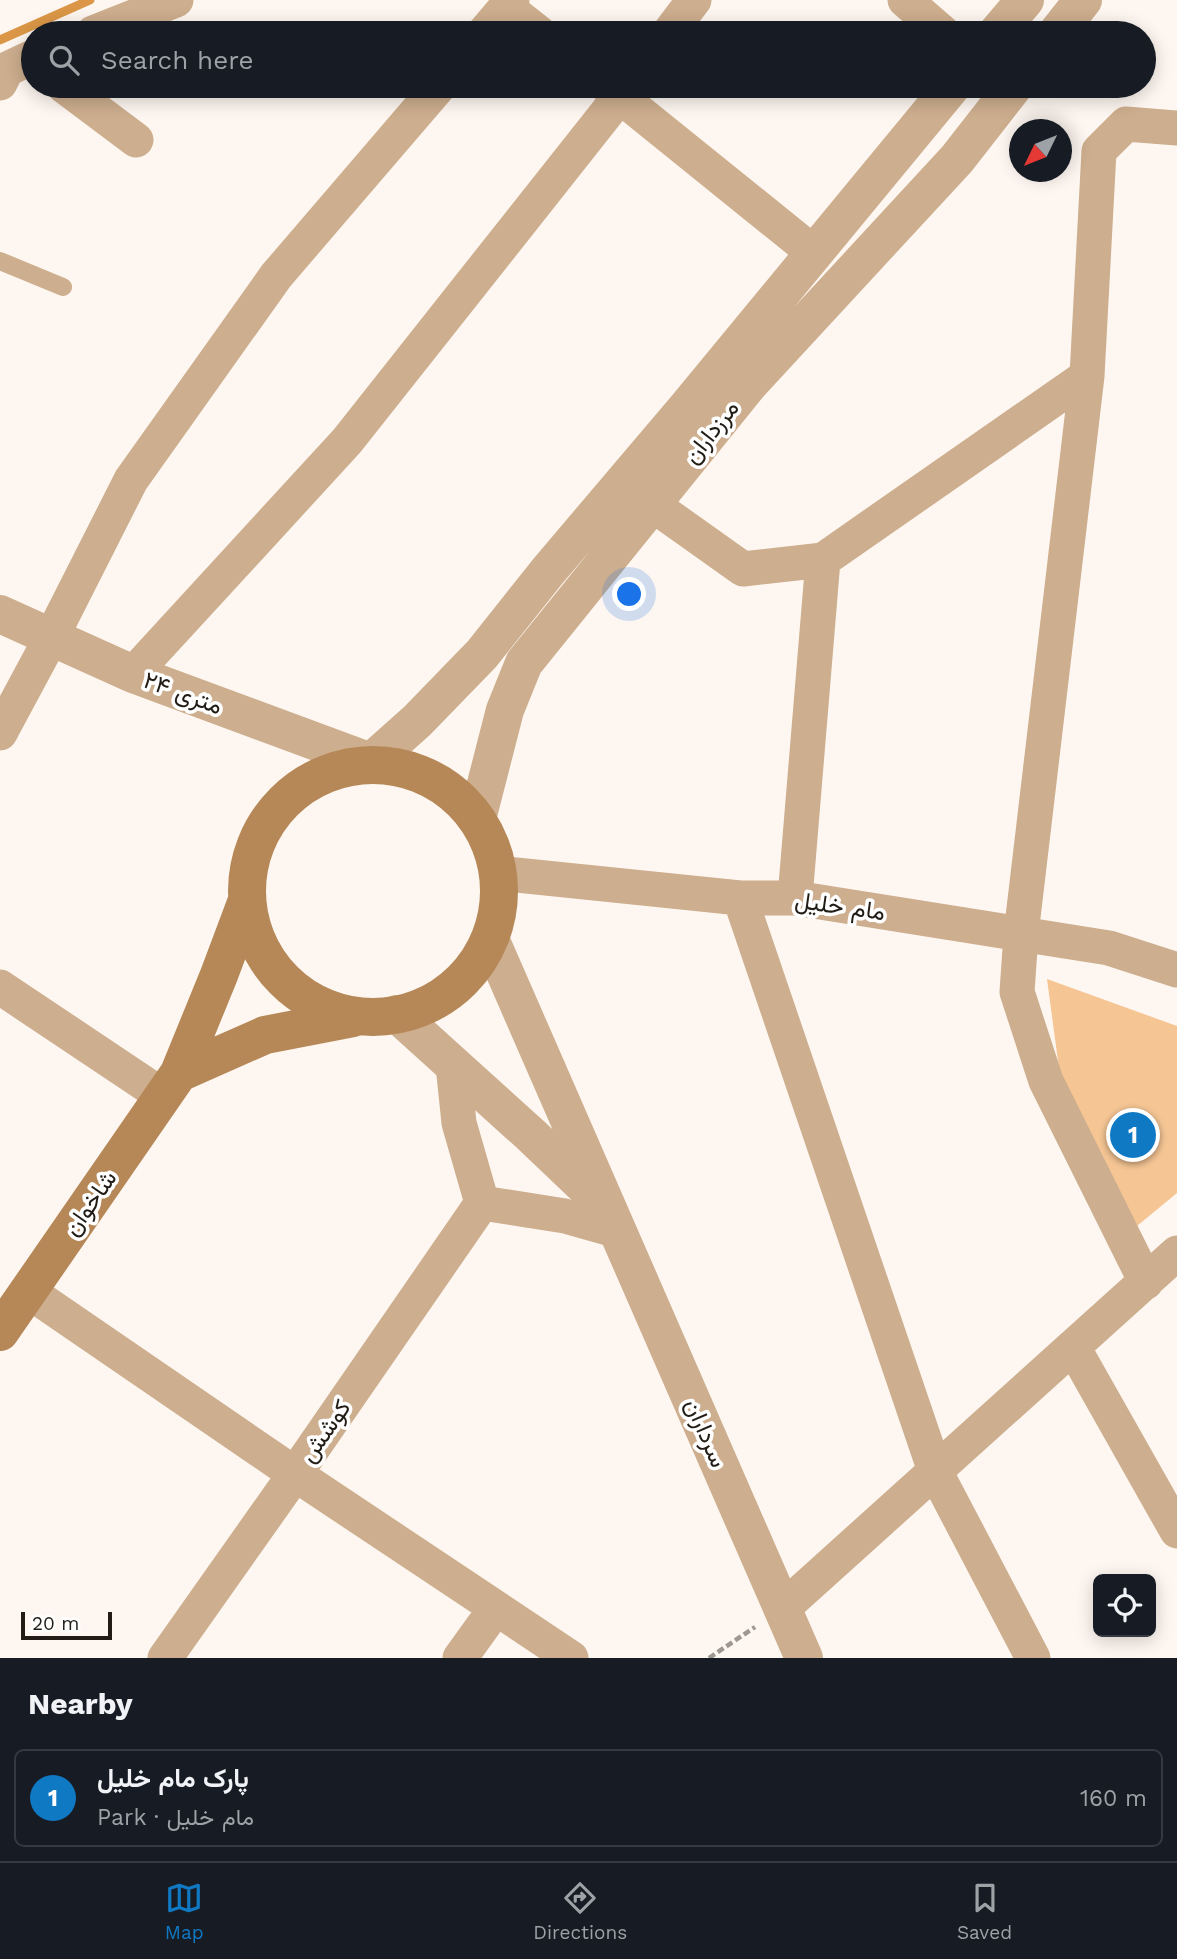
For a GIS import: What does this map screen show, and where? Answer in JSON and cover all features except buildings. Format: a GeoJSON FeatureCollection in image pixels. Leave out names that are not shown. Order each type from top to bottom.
{"type":"FeatureCollection","features":[{"type":"Feature","properties":{"kind":"main road"},"geometry":{"type":"LineString","coordinates":[[171,1084],[265,1035],[355,1017],[397,1014],[435,1003],[469,976],[491,941],[499,901],[497,858],[477,819],[447,788],[414,770],[370,762],[328,770],[292,792],[265,822],[248,861],[246,902],[258,944],[279,978],[313,1003],[355,1017]]}},
{"type":"Feature","properties":{"kind":"main road","name":"شاخوان"},"geometry":{"type":"LineString","coordinates":[[0,1332],[171,1084],[219,975],[246,902]]}},
{"type":"Feature","properties":{"kind":"street"},"geometry":{"type":"LineString","coordinates":[[123,21],[176,0]]}},
{"type":"Feature","properties":{"kind":"street"},"geometry":{"type":"LineString","coordinates":[[677,21],[694,0]]}},
{"type":"Feature","properties":{"kind":"street"},"geometry":{"type":"LineString","coordinates":[[905,0],[929,21]]}},
{"type":"Feature","properties":{"kind":"street"},"geometry":{"type":"LineString","coordinates":[[1007,21],[1025,0]]}},
{"type":"Feature","properties":{"kind":"street"},"geometry":{"type":"LineString","coordinates":[[1066,21],[1083,0]]}},
{"type":"Feature","properties":{"kind":"street"},"geometry":{"type":"LineString","coordinates":[[494,21],[509,4],[527,21]]}},
{"type":"Feature","properties":{"kind":"street"},"geometry":{"type":"LineString","coordinates":[[80,98],[136,141]]}},
{"type":"Feature","properties":{"kind":"street"},"geometry":{"type":"LineString","coordinates":[[0,733],[131,480],[276,276],[429,98]]}},
{"type":"Feature","properties":{"kind":"street"},"geometry":{"type":"LineString","coordinates":[[133,674],[347,442],[611,98]]}},
{"type":"Feature","properties":{"kind":"street"},"geometry":{"type":"LineString","coordinates":[[629,98],[814,253]]}},
{"type":"Feature","properties":{"kind":"street","name":"مرزداران"},"geometry":{"type":"LineString","coordinates":[[370,762],[417,721],[482,654],[942,98]]}},
{"type":"Feature","properties":{"kind":"street","name":"مرزداران"},"geometry":{"type":"LineString","coordinates":[[477,819],[505,710],[524,663],[750,384],[957,159],[1005,98]]}},
{"type":"Feature","properties":{"kind":"street"},"geometry":{"type":"LineString","coordinates":[[1146,1282],[1046,1082],[1017,992],[1021,934],[1087,376],[1099,151],[1126,124],[1177,128]]}},
{"type":"Feature","properties":{"kind":"street"},"geometry":{"type":"LineString","coordinates":[[653,505],[743,569],[823,560],[1087,376]]}},
{"type":"Feature","properties":{"kind":"street"},"geometry":{"type":"LineString","coordinates":[[795,898],[823,560]]}},
{"type":"Feature","properties":{"kind":"street","name":"۲۴ متری"},"geometry":{"type":"LineString","coordinates":[[0,614],[133,674],[370,762]]}},
{"type":"Feature","properties":{"kind":"street","name":"مام خلیل"},"geometry":{"type":"LineString","coordinates":[[498,873],[740,898],[795,898],[1109,948],[1177,970]]}},
{"type":"Feature","properties":{"kind":"street"},"geometry":{"type":"LineString","coordinates":[[740,898],[935,1471],[1033,1658]]}},
{"type":"Feature","properties":{"kind":"street","name":"سرداران"},"geometry":{"type":"LineString","coordinates":[[491,941],[804,1658]]}},
{"type":"Feature","properties":{"kind":"street"},"geometry":{"type":"LineString","coordinates":[[0,987],[171,1084]]}},
{"type":"Feature","properties":{"kind":"street","name":"سرداران"},"geometry":{"type":"LineString","coordinates":[[397,1014],[531,1135],[613,1220]]}},
{"type":"Feature","properties":{"kind":"street"},"geometry":{"type":"LineString","coordinates":[[453,1065],[459,1123],[482,1203],[565,1216],[613,1220]]}},
{"type":"Feature","properties":{"kind":"street","name":"کوشش"},"geometry":{"type":"LineString","coordinates":[[165,1658],[482,1203]]}},
{"type":"Feature","properties":{"kind":"street"},"geometry":{"type":"LineString","coordinates":[[782,1609],[1177,1253]]}},
{"type":"Feature","properties":{"kind":"street"},"geometry":{"type":"LineString","coordinates":[[29,1291],[295,1474],[571,1658]]}},
{"type":"Feature","properties":{"kind":"street"},"geometry":{"type":"LineString","coordinates":[[1073,1347],[1177,1531]]}},
{"type":"Feature","properties":{"kind":"street"},"geometry":{"type":"LineString","coordinates":[[460,1658],[496,1608]]}},
{"type":"Feature","properties":{"kind":"lane"},"geometry":{"type":"LineString","coordinates":[[0,261],[63,287]]}},
{"type":"Feature","properties":{"kind":"path"},"geometry":{"type":"LineString","coordinates":[[709,1658],[782,1609]]}},
{"type":"Feature","properties":{"kind":"shaded area"},"geometry":{"type":"Polygon","coordinates":[[[1047,979],[1177,1026],[1177,1193],[1137,1226],[1060,1076],[1047,979]]]}},
{"type":"Feature","properties":{"kind":"waterway"},"geometry":{"type":"LineString","coordinates":[[43,21],[90,0]]}},
{"type":"Feature","properties":{"kind":"waterway"},"geometry":{"type":"LineString","coordinates":[[0,40],[21,31]]}},
{"type":"Feature","properties":{"kind":"place","name":"پارک مام خلیل"},"geometry":{"type":"Point","coordinates":[1133,1135]}}]}
